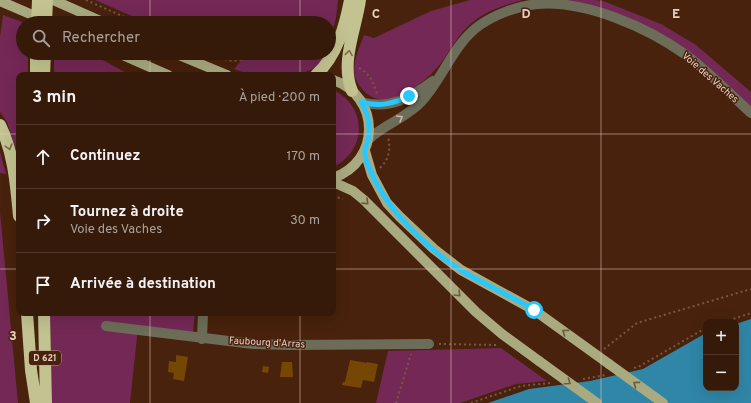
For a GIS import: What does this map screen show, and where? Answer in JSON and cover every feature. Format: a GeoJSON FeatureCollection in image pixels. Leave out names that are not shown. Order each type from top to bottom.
{"type":"FeatureCollection","features":[{"type":"Feature","properties":{"kind":"highway"},"geometry":{"type":"LineString","coordinates":[[37,16],[38,0]]}},
{"type":"Feature","properties":{"kind":"highway"},"geometry":{"type":"LineString","coordinates":[[46,16],[47,0]]}},
{"type":"Feature","properties":{"kind":"highway"},"geometry":{"type":"LineString","coordinates":[[336,46],[343,28],[350,0]]}},
{"type":"Feature","properties":{"kind":"highway"},"geometry":{"type":"LineString","coordinates":[[352,91],[349,82],[348,64],[360,0]]}},
{"type":"Feature","properties":{"kind":"highway"},"geometry":{"type":"LineString","coordinates":[[37,72],[40,60]]}},
{"type":"Feature","properties":{"kind":"highway"},"geometry":{"type":"LineString","coordinates":[[43,60],[44,72]]}},
{"type":"Feature","properties":{"kind":"highway"},"geometry":{"type":"LineString","coordinates":[[319,72],[329,60]]}},
{"type":"Feature","properties":{"kind":"highway"},"geometry":{"type":"LineString","coordinates":[[0,124],[7,140],[16,183]]}},
{"type":"Feature","properties":{"kind":"highway"},"geometry":{"type":"LineString","coordinates":[[27,316],[31,370],[36,403]]}},
{"type":"Feature","properties":{"kind":"highway","name":"D 621"},"geometry":{"type":"LineString","coordinates":[[35,316],[36,403]]}},
{"type":"Feature","properties":{"kind":"highway","name":"D 621"},"geometry":{"type":"LineString","coordinates":[[44,316],[46,403]]}},
{"type":"Feature","properties":{"kind":"main road"},"geometry":{"type":"LineString","coordinates":[[53,0],[89,16]]}},
{"type":"Feature","properties":{"kind":"main road"},"geometry":{"type":"LineString","coordinates":[[0,1],[34,16]]}},
{"type":"Feature","properties":{"kind":"main road"},"geometry":{"type":"LineString","coordinates":[[134,60],[161,72]]}},
{"type":"Feature","properties":{"kind":"main road"},"geometry":{"type":"LineString","coordinates":[[191,60],[220,72]]}},
{"type":"Feature","properties":{"kind":"main road"},"geometry":{"type":"LineString","coordinates":[[336,81],[352,91],[361,102],[366,111],[369,130],[365,151],[353,166],[346,172],[336,177]]}},
{"type":"Feature","properties":{"kind":"main road"},"geometry":{"type":"LineString","coordinates":[[365,151],[372,176],[388,202],[399,216],[434,249],[466,273],[529,307],[664,403]]}},
{"type":"Feature","properties":{"kind":"main road"},"geometry":{"type":"LineString","coordinates":[[336,183],[352,191],[364,200],[476,312],[502,334],[597,403]]}},
{"type":"Feature","properties":{"kind":"street","name":"Voie des Vaches"},"geometry":{"type":"LineString","coordinates":[[368,140],[381,129],[411,111],[421,102],[464,40],[474,30],[486,21],[503,13],[536,4],[560,5],[585,9],[634,25],[656,36],[703,69],[751,113]]}},
{"type":"Feature","properties":{"kind":"street","name":"Voie des Vaches"},"geometry":{"type":"LineString","coordinates":[[361,102],[375,105],[395,102],[417,92],[441,74]]}},
{"type":"Feature","properties":{"kind":"street"},"geometry":{"type":"LineString","coordinates":[[202,338],[203,316]]}},
{"type":"Feature","properties":{"kind":"street","name":"Faubourg d'Arras"},"geometry":{"type":"LineString","coordinates":[[106,326],[245,343],[282,345],[429,344]]}},
{"type":"Feature","properties":{"kind":"path"},"geometry":{"type":"LineString","coordinates":[[86,0],[122,16]]}},
{"type":"Feature","properties":{"kind":"path"},"geometry":{"type":"LineString","coordinates":[[596,355],[637,323],[751,290]]}},
{"type":"Feature","properties":{"kind":"path"},"geometry":{"type":"LineString","coordinates":[[733,319],[751,313]]}},
{"type":"Feature","properties":{"kind":"path"},"geometry":{"type":"LineString","coordinates":[[640,366],[703,330]]}},
{"type":"Feature","properties":{"kind":"path"},"geometry":{"type":"LineString","coordinates":[[396,403],[414,344]]}},
{"type":"Feature","properties":{"kind":"path"},"geometry":{"type":"LineString","coordinates":[[429,344],[502,345]]}},
{"type":"Feature","properties":{"kind":"shaded area"},"geometry":{"type":"Polygon","coordinates":[[[95,0],[338,0],[336,18],[336,16],[132,16],[95,0]]]}},
{"type":"Feature","properties":{"kind":"shaded area"},"geometry":{"type":"Polygon","coordinates":[[[470,0],[523,0],[490,11],[468,26],[459,36],[436,69],[413,89],[392,98],[380,99],[369,95],[357,83],[354,69],[356,56],[364,35],[374,38],[431,11],[470,0]]]}},
{"type":"Feature","properties":{"kind":"shaded area"},"geometry":{"type":"Polygon","coordinates":[[[540,0],[596,0],[606,2],[661,24],[696,45],[751,92],[751,108],[652,29],[540,0]]]}},
{"type":"Feature","properties":{"kind":"shaded area"},"geometry":{"type":"Polygon","coordinates":[[[3,15],[16,20],[16,60],[28,60],[28,72],[16,72],[16,149],[7,122],[0,112],[0,37],[3,15]]]}},
{"type":"Feature","properties":{"kind":"shaded area"},"geometry":{"type":"Polygon","coordinates":[[[54,60],[103,60],[125,72],[54,72],[54,60]]]}},
{"type":"Feature","properties":{"kind":"shaded area"},"geometry":{"type":"Polygon","coordinates":[[[242,60],[323,60],[313,69],[306,72],[242,72],[234,69],[242,60]]]}},
{"type":"Feature","properties":{"kind":"shaded area"},"geometry":{"type":"Polygon","coordinates":[[[336,92],[344,97],[353,107],[359,128],[357,140],[352,150],[344,160],[336,165],[336,92]]]}},
{"type":"Feature","properties":{"kind":"shaded area"},"geometry":{"type":"Polygon","coordinates":[[[0,152],[6,174],[0,173],[0,152]]]}},
{"type":"Feature","properties":{"kind":"shaded area"},"geometry":{"type":"Polygon","coordinates":[[[0,212],[18,403],[0,403],[0,212]]]}},
{"type":"Feature","properties":{"kind":"shaded area"},"geometry":{"type":"Polygon","coordinates":[[[50,316],[195,316],[193,332],[138,328],[130,403],[52,403],[50,316]]]}},
{"type":"Feature","properties":{"kind":"shaded area"},"geometry":{"type":"Polygon","coordinates":[[[501,348],[547,381],[516,384],[460,403],[376,403],[388,351],[501,348]]]}},
{"type":"Feature","properties":{"kind":"water"},"geometry":{"type":"Polygon","coordinates":[[[751,319],[751,403],[488,403],[529,389],[590,381],[643,369],[703,335],[703,391],[739,391],[739,323],[751,319]]]}},
{"type":"Feature","properties":{"kind":"building"},"geometry":{"type":"Polygon","coordinates":[[[176,355],[188,357],[184,381],[173,379],[174,373],[168,372],[169,361],[176,362],[176,355]]]}},
{"type":"Feature","properties":{"kind":"building"},"geometry":{"type":"Polygon","coordinates":[[[350,360],[378,364],[374,382],[363,380],[361,388],[342,385],[343,382],[345,382],[350,360]]]}},
{"type":"Feature","properties":{"kind":"building"},"geometry":{"type":"Polygon","coordinates":[[[282,362],[292,362],[293,377],[280,377],[282,362]]]}},
{"type":"Feature","properties":{"kind":"building"},"geometry":{"type":"Polygon","coordinates":[[[263,366],[269,367],[268,373],[262,372],[263,366]]]}},
{"type":"Feature","properties":{"kind":"route"},"geometry":{"type":"LineString","coordinates":[[409,96],[390,104],[375,105],[361,102],[366,111],[369,125],[368,140],[365,151],[366,158],[372,176],[382,195],[393,210],[442,257],[471,276],[534,310]]}}]}
